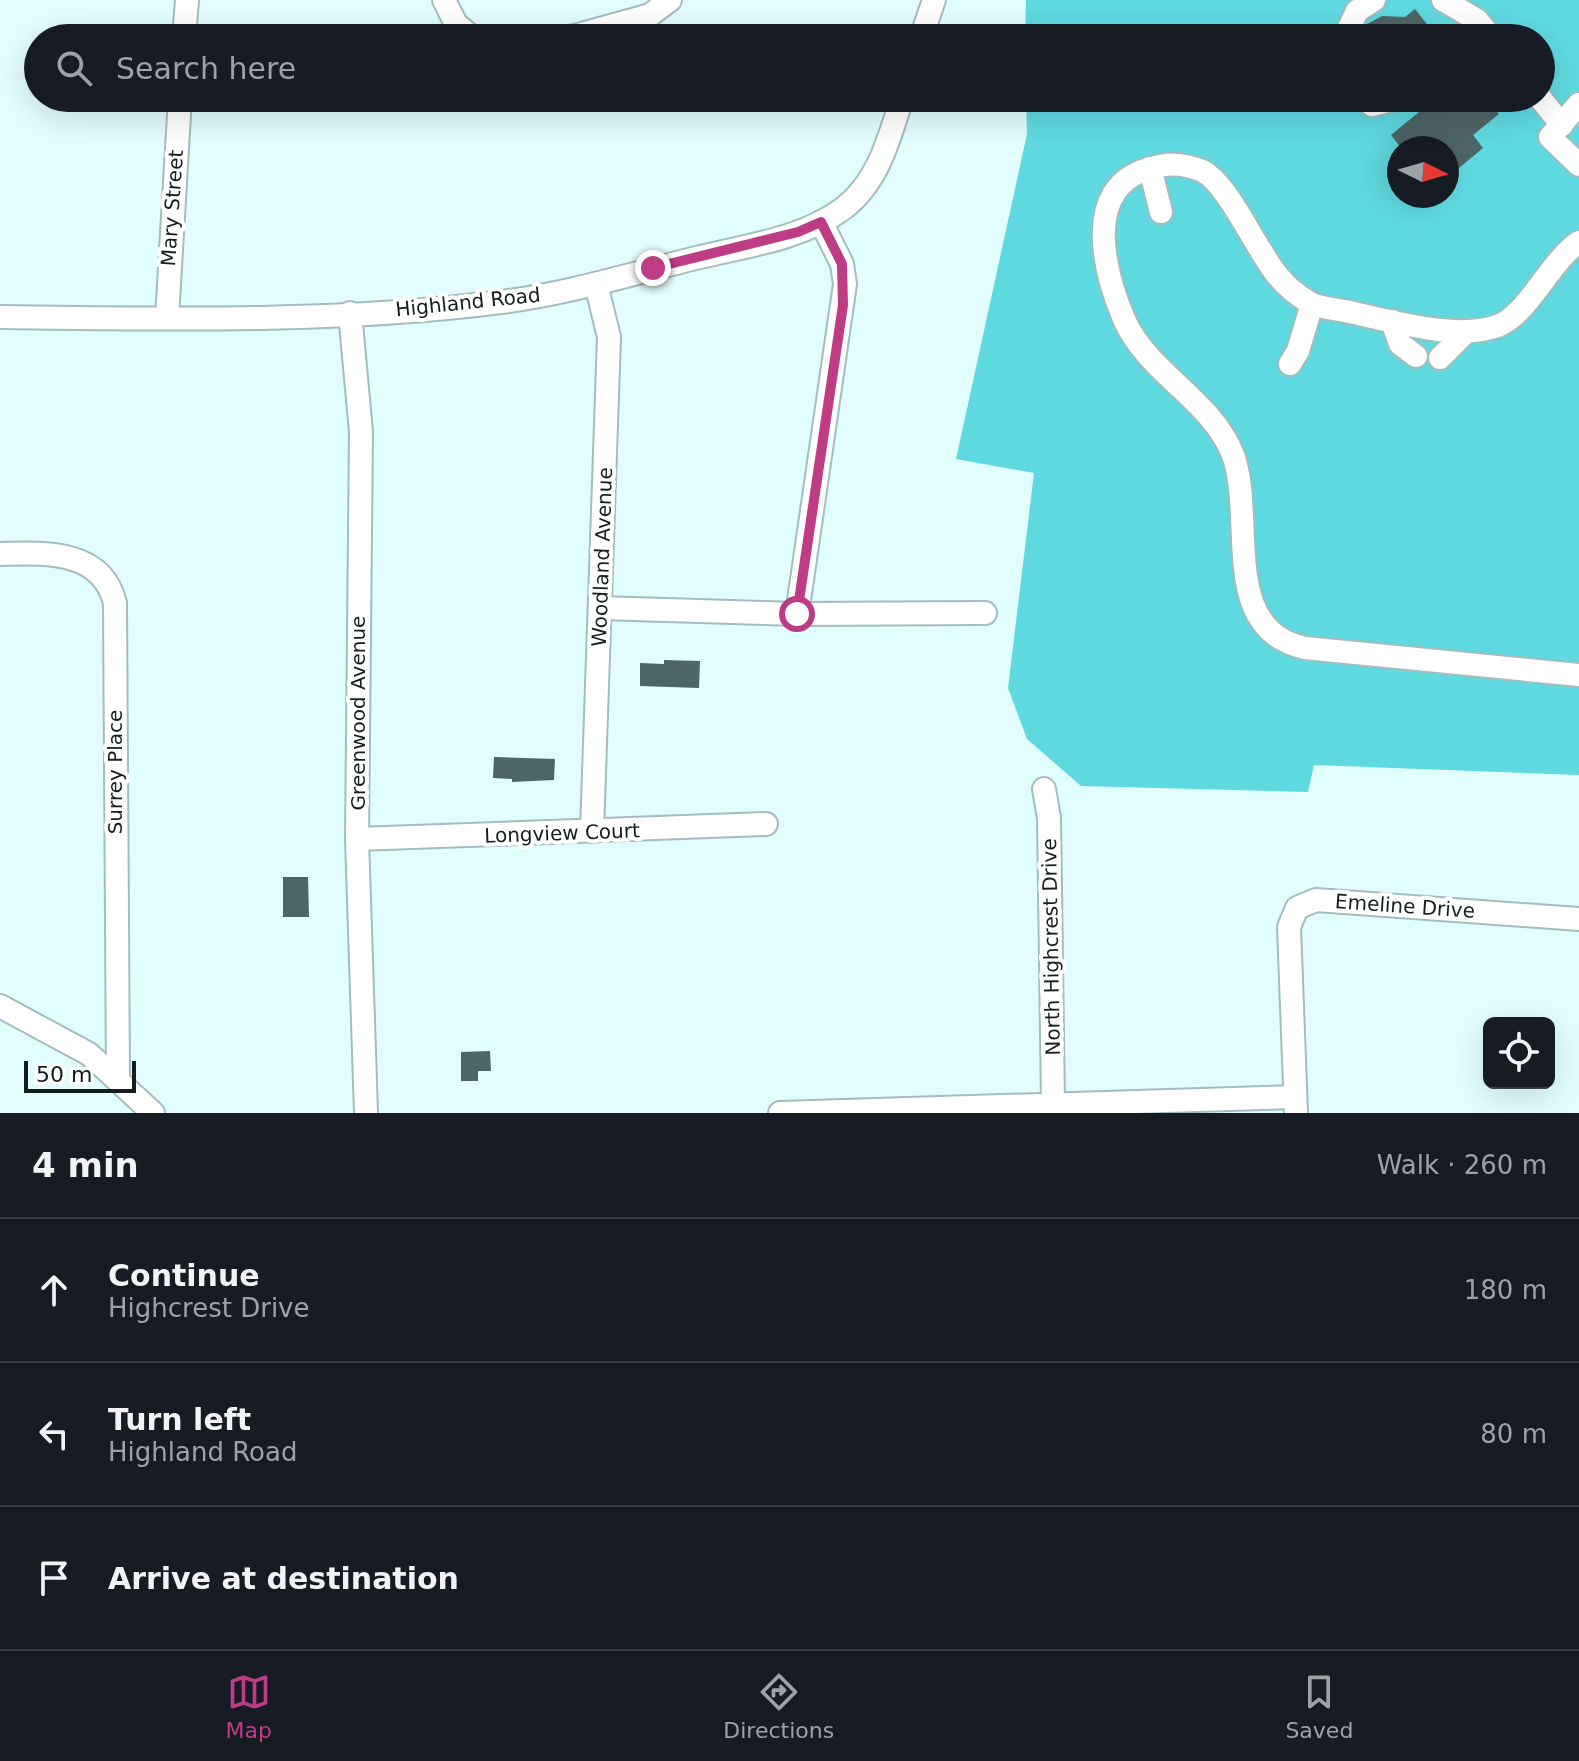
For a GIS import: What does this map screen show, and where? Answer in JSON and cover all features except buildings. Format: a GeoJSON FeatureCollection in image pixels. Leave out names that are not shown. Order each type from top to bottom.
{"type":"FeatureCollection","features":[{"type":"Feature","properties":{"kind":"street"},"geometry":{"type":"LineString","coordinates":[[185,24],[187,0]]}},
{"type":"Feature","properties":{"kind":"street"},"geometry":{"type":"LineString","coordinates":[[444,0],[456,24]]}},
{"type":"Feature","properties":{"kind":"street"},"geometry":{"type":"LineString","coordinates":[[618,24],[650,15],[670,0]]}},
{"type":"Feature","properties":{"kind":"street"},"geometry":{"type":"LineString","coordinates":[[926,24],[934,0]]}},
{"type":"Feature","properties":{"kind":"street"},"geometry":{"type":"LineString","coordinates":[[1443,0],[1480,24]]}},
{"type":"Feature","properties":{"kind":"street"},"geometry":{"type":"LineString","coordinates":[[1349,24],[1357,4]]}},
{"type":"Feature","properties":{"kind":"street"},"geometry":{"type":"LineString","coordinates":[[1579,104],[1550,137],[1579,165]]}},
{"type":"Feature","properties":{"kind":"street","name":"Mary Street"},"geometry":{"type":"LineString","coordinates":[[167,318],[179,112]]}},
{"type":"Feature","properties":{"kind":"street","name":"Highland Road"},"geometry":{"type":"LineString","coordinates":[[0,317],[167,318],[350,313],[501,302],[596,284],[798,232],[821,222],[845,207],[875,171],[897,112]]}},
{"type":"Feature","properties":{"kind":"street"},"geometry":{"type":"LineString","coordinates":[[1551,112],[1562,125]]}},
{"type":"Feature","properties":{"kind":"street"},"geometry":{"type":"LineString","coordinates":[[1579,242],[1502,324],[1467,331],[1392,321],[1312,304],[1279,278],[1258,251],[1232,203],[1204,171],[1171,162],[1131,174],[1106,204],[1102,241],[1124,319],[1139,347],[1206,415],[1232,453],[1240,486],[1244,554],[1253,609],[1264,629],[1286,644],[1305,648],[1579,675]]}},
{"type":"Feature","properties":{"kind":"street"},"geometry":{"type":"LineString","coordinates":[[1150,168],[1161,212]]}},
{"type":"Feature","properties":{"kind":"street"},"geometry":{"type":"LineString","coordinates":[[797,614],[845,284],[842,264],[821,222]]}},
{"type":"Feature","properties":{"kind":"street","name":"Woodland Avenue"},"geometry":{"type":"LineString","coordinates":[[592,831],[609,337],[596,284]]}},
{"type":"Feature","properties":{"kind":"street"},"geometry":{"type":"LineString","coordinates":[[1290,364],[1298,351],[1312,304]]}},
{"type":"Feature","properties":{"kind":"street","name":"Greenwood Avenue"},"geometry":{"type":"LineString","coordinates":[[350,313],[361,432],[357,839],[366,1113]]}},
{"type":"Feature","properties":{"kind":"street"},"geometry":{"type":"LineString","coordinates":[[1392,321],[1400,344],[1416,356]]}},
{"type":"Feature","properties":{"kind":"street"},"geometry":{"type":"LineString","coordinates":[[1440,358],[1467,331]]}},
{"type":"Feature","properties":{"kind":"street","name":"Surrey Place"},"geometry":{"type":"LineString","coordinates":[[0,554],[51,553],[83,562],[106,582],[115,603],[118,1079]]}},
{"type":"Feature","properties":{"kind":"street"},"geometry":{"type":"LineString","coordinates":[[600,608],[797,614],[985,613]]}},
{"type":"Feature","properties":{"kind":"street","name":"North Highcrest Drive"},"geometry":{"type":"LineString","coordinates":[[1044,789],[1049,818],[1053,1104]]}},
{"type":"Feature","properties":{"kind":"street","name":"Longview Court"},"geometry":{"type":"LineString","coordinates":[[357,839],[766,824]]}},
{"type":"Feature","properties":{"kind":"street","name":"Emeline Drive"},"geometry":{"type":"LineString","coordinates":[[1296,1105],[1289,927],[1297,908],[1316,900],[1579,919]]}},
{"type":"Feature","properties":{"kind":"street"},"geometry":{"type":"LineString","coordinates":[[0,1006],[89,1054],[153,1113]]}},
{"type":"Feature","properties":{"kind":"street"},"geometry":{"type":"LineString","coordinates":[[780,1113],[1008,1109],[1053,1104],[1296,1105]]}},
{"type":"Feature","properties":{"kind":"shaded area"},"geometry":{"type":"Polygon","coordinates":[[[1026,0],[1579,0],[1579,775],[1314,765],[1308,792],[1081,786],[1027,739],[1008,688],[1034,473],[956,459],[1027,134],[1026,112],[1555,112],[1555,24],[1025,24],[1026,0]]]}},
{"type":"Feature","properties":{"kind":"route"},"geometry":{"type":"LineString","coordinates":[[653,268],[798,232],[821,222],[838,253],[845,284],[843,305],[797,614]]}}]}
